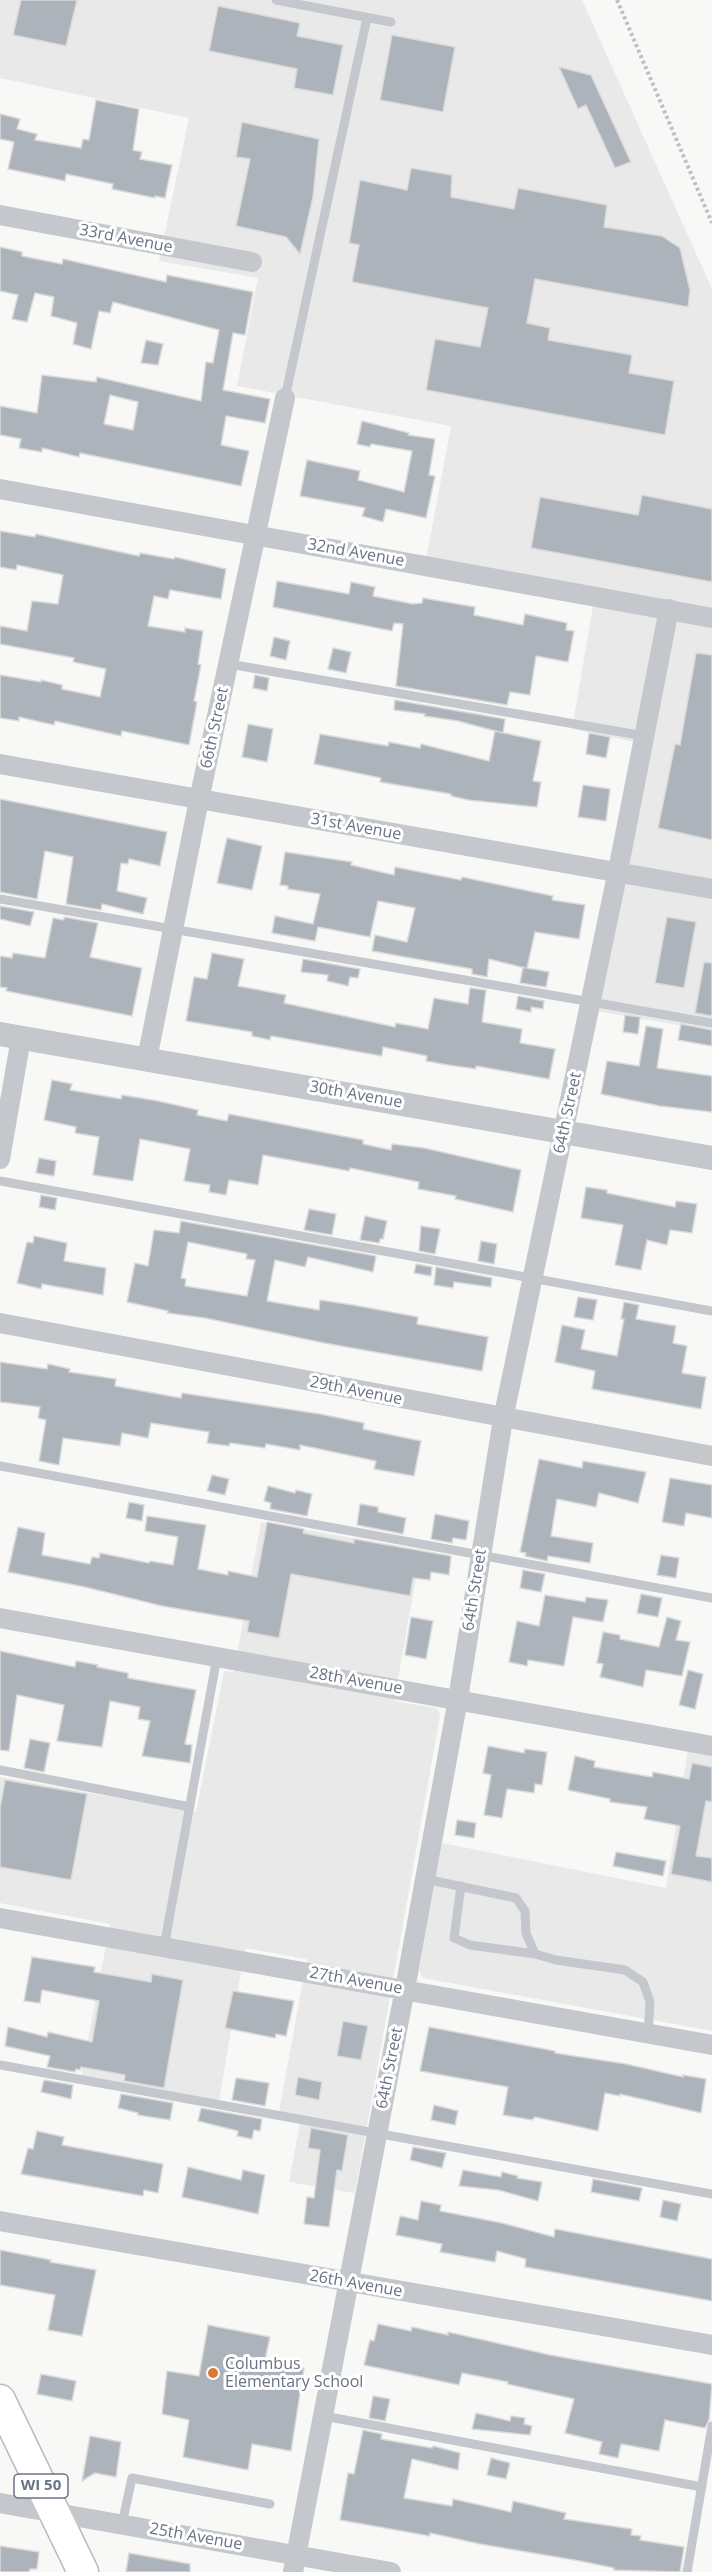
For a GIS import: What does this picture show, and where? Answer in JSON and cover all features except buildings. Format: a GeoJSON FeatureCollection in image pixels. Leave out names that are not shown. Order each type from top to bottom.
{"type":"FeatureCollection","features":[{"type":"Feature","properties":{"kind":"main road","name":"WI 50"},"geometry":{"type":"LineString","coordinates":[[0,2400],[83,2572]]}},
{"type":"Feature","properties":{"kind":"street","name":"33rd Avenue"},"geometry":{"type":"LineString","coordinates":[[0,215],[252,262]]}},
{"type":"Feature","properties":{"kind":"street","name":"66th Street"},"geometry":{"type":"LineString","coordinates":[[147,1059],[199,800],[258,535],[285,398]]}},
{"type":"Feature","properties":{"kind":"street","name":"32nd Avenue"},"geometry":{"type":"LineString","coordinates":[[0,489],[712,618]]}},
{"type":"Feature","properties":{"kind":"street","name":"64th Street"},"geometry":{"type":"LineString","coordinates":[[295,2563],[378,2135],[458,1699],[503,1419],[565,1131],[669,609]]}},
{"type":"Feature","properties":{"kind":"street","name":"31st Avenue"},"geometry":{"type":"LineString","coordinates":[[0,764],[712,889]]}},
{"type":"Feature","properties":{"kind":"street","name":"30th Avenue"},"geometry":{"type":"LineString","coordinates":[[11,1036],[712,1158]]}},
{"type":"Feature","properties":{"kind":"street"},"geometry":{"type":"LineString","coordinates":[[0,1160],[11,1036]]}},
{"type":"Feature","properties":{"kind":"street","name":"29th Avenue"},"geometry":{"type":"LineString","coordinates":[[0,1323],[503,1419],[712,1456]]}},
{"type":"Feature","properties":{"kind":"street","name":"28th Avenue"},"geometry":{"type":"LineString","coordinates":[[0,1618],[712,1746]]}},
{"type":"Feature","properties":{"kind":"street","name":"27th Avenue"},"geometry":{"type":"LineString","coordinates":[[0,1918],[712,2045]]}},
{"type":"Feature","properties":{"kind":"street","name":"26th Avenue"},"geometry":{"type":"LineString","coordinates":[[0,2220],[712,2345]]}},
{"type":"Feature","properties":{"kind":"street","name":"25th Avenue"},"geometry":{"type":"LineString","coordinates":[[0,2503],[122,2524],[295,2563],[392,2572]]}},
{"type":"Feature","properties":{"kind":"lane"},"geometry":{"type":"LineString","coordinates":[[276,0],[391,22]]}},
{"type":"Feature","properties":{"kind":"lane"},"geometry":{"type":"LineString","coordinates":[[285,398],[367,18]]}},
{"type":"Feature","properties":{"kind":"lane"},"geometry":{"type":"LineString","coordinates":[[229,664],[644,736]]}},
{"type":"Feature","properties":{"kind":"lane"},"geometry":{"type":"LineString","coordinates":[[0,898],[712,1023]]}},
{"type":"Feature","properties":{"kind":"lane"},"geometry":{"type":"LineString","coordinates":[[0,1181],[712,1311]]}},
{"type":"Feature","properties":{"kind":"lane"},"geometry":{"type":"LineString","coordinates":[[0,1466],[712,1598]]}},
{"type":"Feature","properties":{"kind":"lane"},"geometry":{"type":"LineString","coordinates":[[164,1947],[217,1656]]}},
{"type":"Feature","properties":{"kind":"lane"},"geometry":{"type":"LineString","coordinates":[[0,1770],[189,1807]]}},
{"type":"Feature","properties":{"kind":"lane"},"geometry":{"type":"LineString","coordinates":[[425,1879],[516,1898],[525,1911],[526,1933],[535,1954]]}},
{"type":"Feature","properties":{"kind":"lane"},"geometry":{"type":"LineString","coordinates":[[461,1886],[454,1938],[470,1945],[535,1954],[556,1960],[625,1971],[643,1982],[650,2002],[648,2034]]}},
{"type":"Feature","properties":{"kind":"lane"},"geometry":{"type":"LineString","coordinates":[[0,2065],[712,2194]]}},
{"type":"Feature","properties":{"kind":"lane"},"geometry":{"type":"LineString","coordinates":[[324,2416],[702,2487]]}},
{"type":"Feature","properties":{"kind":"lane"},"geometry":{"type":"LineString","coordinates":[[687,2572],[712,2426]]}},
{"type":"Feature","properties":{"kind":"lane"},"geometry":{"type":"LineString","coordinates":[[122,2524],[132,2478],[270,2504]]}},
{"type":"Feature","properties":{"kind":"path"},"geometry":{"type":"LineString","coordinates":[[617,0],[712,223]]}},
{"type":"Feature","properties":{"kind":"shaded area"},"geometry":{"type":"Polygon","coordinates":[[[0,0],[582,0],[712,289],[712,1031],[579,1008],[634,742],[572,729],[593,606],[423,576],[451,426],[237,386],[258,278],[159,261],[189,118],[0,78],[0,0]]]}},
{"type":"Feature","properties":{"kind":"shaded area"},"geometry":{"type":"Polygon","coordinates":[[[261,1522],[421,1550],[394,1701],[435,1708],[439,1711],[440,1716],[355,2193],[289,2182],[301,2117],[279,2112],[307,1959],[245,1948],[219,2101],[81,2076],[110,1924],[0,1903],[0,1777],[196,1812],[224,1671],[234,1672],[261,1522]]]}},
{"type":"Feature","properties":{"kind":"shaded area"},"geometry":{"type":"Polygon","coordinates":[[[688,1750],[712,1755],[712,2031],[423,1978],[419,1971],[442,1843],[666,1888],[688,1750]]]}},
{"type":"Feature","properties":{"kind":"place","name":"Columbus Elementary School"},"geometry":{"type":"Point","coordinates":[213,2373]}}]}
